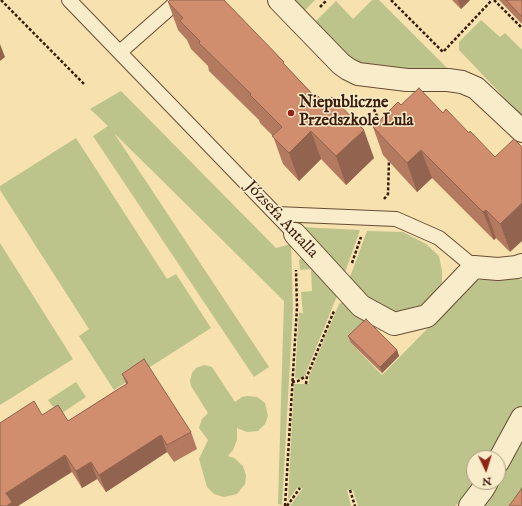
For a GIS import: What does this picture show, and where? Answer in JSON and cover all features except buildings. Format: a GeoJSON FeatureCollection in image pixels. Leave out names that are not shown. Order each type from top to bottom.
{"type":"FeatureCollection","features":[{"type":"Feature","properties":{"kind":"street"},"geometry":{"type":"LineString","coordinates":[[279,0],[341,64],[348,69],[358,74],[407,80],[448,80],[462,82],[476,88],[522,131]]}},
{"type":"Feature","properties":{"kind":"street","name":"Józsefa Antalla"},"geometry":{"type":"LineString","coordinates":[[295,234],[361,306],[394,324],[427,316],[474,267]]}},
{"type":"Feature","properties":{"kind":"street"},"geometry":{"type":"LineString","coordinates":[[474,267],[498,269],[517,268],[522,265]]}},
{"type":"Feature","properties":{"kind":"street"},"geometry":{"type":"LineString","coordinates":[[505,450],[522,418]]}},
{"type":"Feature","properties":{"kind":"street"},"geometry":{"type":"LineString","coordinates":[[470,506],[482,490]]}},
{"type":"Feature","properties":{"kind":"lane","name":"Józsefa Antalla"},"geometry":{"type":"LineString","coordinates":[[69,0],[295,234]]}},
{"type":"Feature","properties":{"kind":"lane"},"geometry":{"type":"LineString","coordinates":[[120,52],[179,0]]}},
{"type":"Feature","properties":{"kind":"lane"},"geometry":{"type":"LineString","coordinates":[[276,214],[396,219],[438,238],[474,267]]}},
{"type":"Feature","properties":{"kind":"path"},"geometry":{"type":"LineString","coordinates":[[2,0],[84,84]]}},
{"type":"Feature","properties":{"kind":"path"},"geometry":{"type":"LineString","coordinates":[[391,0],[443,52],[493,0],[522,28]]}},
{"type":"Feature","properties":{"kind":"path"},"geometry":{"type":"LineString","coordinates":[[358,74],[382,128]]}},
{"type":"Feature","properties":{"kind":"path"},"geometry":{"type":"LineString","coordinates":[[368,218],[388,194],[389,158]]}},
{"type":"Feature","properties":{"kind":"path"},"geometry":{"type":"LineString","coordinates":[[286,506],[297,307],[295,234]]}},
{"type":"Feature","properties":{"kind":"path"},"geometry":{"type":"LineString","coordinates":[[292,382],[298,381],[307,376]]}},
{"type":"Feature","properties":{"kind":"path"},"geometry":{"type":"LineString","coordinates":[[286,506],[300,488]]}},
{"type":"Feature","properties":{"kind":"path"},"geometry":{"type":"LineString","coordinates":[[350,490],[355,506]]}},
{"type":"Feature","properties":{"kind":"green space"},"geometry":{"type":"Polygon","coordinates":[[[289,0],[315,0],[302,13],[289,0]]]}},
{"type":"Feature","properties":{"kind":"green space"},"geometry":{"type":"Polygon","coordinates":[[[372,0],[379,0],[451,72],[370,69],[348,60],[313,24],[336,1],[353,19],[372,0]]]}},
{"type":"Feature","properties":{"kind":"green space"},"geometry":{"type":"Polygon","coordinates":[[[481,20],[500,37],[505,33],[522,50],[522,116],[459,50],[459,42],[481,20]]]}},
{"type":"Feature","properties":{"kind":"green space"},"geometry":{"type":"Polygon","coordinates":[[[121,91],[276,248],[291,244],[293,309],[282,505],[278,504],[284,301],[114,133],[269,367],[254,377],[93,136],[108,126],[90,109],[121,91]]]}},
{"type":"Feature","properties":{"kind":"green space"},"geometry":{"type":"Polygon","coordinates":[[[76,138],[167,279],[176,274],[211,328],[114,390],[79,336],[89,329],[0,190],[0,186],[76,138]]]}},
{"type":"Feature","properties":{"kind":"green space"},"geometry":{"type":"Polygon","coordinates":[[[300,227],[360,230],[342,281],[300,227]]]}},
{"type":"Feature","properties":{"kind":"green space"},"geometry":{"type":"Polygon","coordinates":[[[367,231],[403,232],[426,244],[439,256],[442,271],[442,286],[420,313],[387,313],[347,285],[367,231]]]}},
{"type":"Feature","properties":{"kind":"green space"},"geometry":{"type":"Polygon","coordinates":[[[0,243],[73,359],[0,405],[0,243]]]}},
{"type":"Feature","properties":{"kind":"green space"},"geometry":{"type":"Polygon","coordinates":[[[303,257],[337,293],[337,296],[305,375],[302,379],[295,378],[299,312],[303,314],[301,292],[312,291],[311,269],[300,270],[299,260],[303,257]]]}},
{"type":"Feature","properties":{"kind":"green space"},"geometry":{"type":"Polygon","coordinates":[[[507,276],[522,280],[522,405],[497,450],[466,450],[466,490],[472,490],[466,498],[455,506],[358,506],[353,490],[347,490],[351,506],[290,506],[303,488],[297,488],[288,500],[294,384],[309,384],[309,376],[339,304],[343,302],[368,325],[351,343],[382,375],[474,281],[507,276]]]}},
{"type":"Feature","properties":{"kind":"green space"},"geometry":{"type":"Polygon","coordinates":[[[204,365],[212,367],[235,402],[242,397],[257,397],[265,403],[268,416],[265,424],[258,431],[247,432],[237,428],[237,440],[233,450],[228,456],[234,458],[243,466],[246,475],[245,484],[237,494],[224,497],[214,494],[207,487],[199,459],[208,440],[199,428],[202,419],[208,413],[191,386],[190,381],[192,373],[196,368],[204,365]]]}},
{"type":"Feature","properties":{"kind":"green space"},"geometry":{"type":"Polygon","coordinates":[[[76,382],[86,397],[59,415],[48,400],[76,382]]]}},
{"type":"Feature","properties":{"kind":"green space"},"geometry":{"type":"Polygon","coordinates":[[[522,431],[522,506],[479,506],[489,490],[506,490],[506,460],[522,431]]]}},
{"type":"Feature","properties":{"kind":"place","name":"Niepubliczne Przedszkole Lula"},"geometry":{"type":"Point","coordinates":[291,113]}}]}
